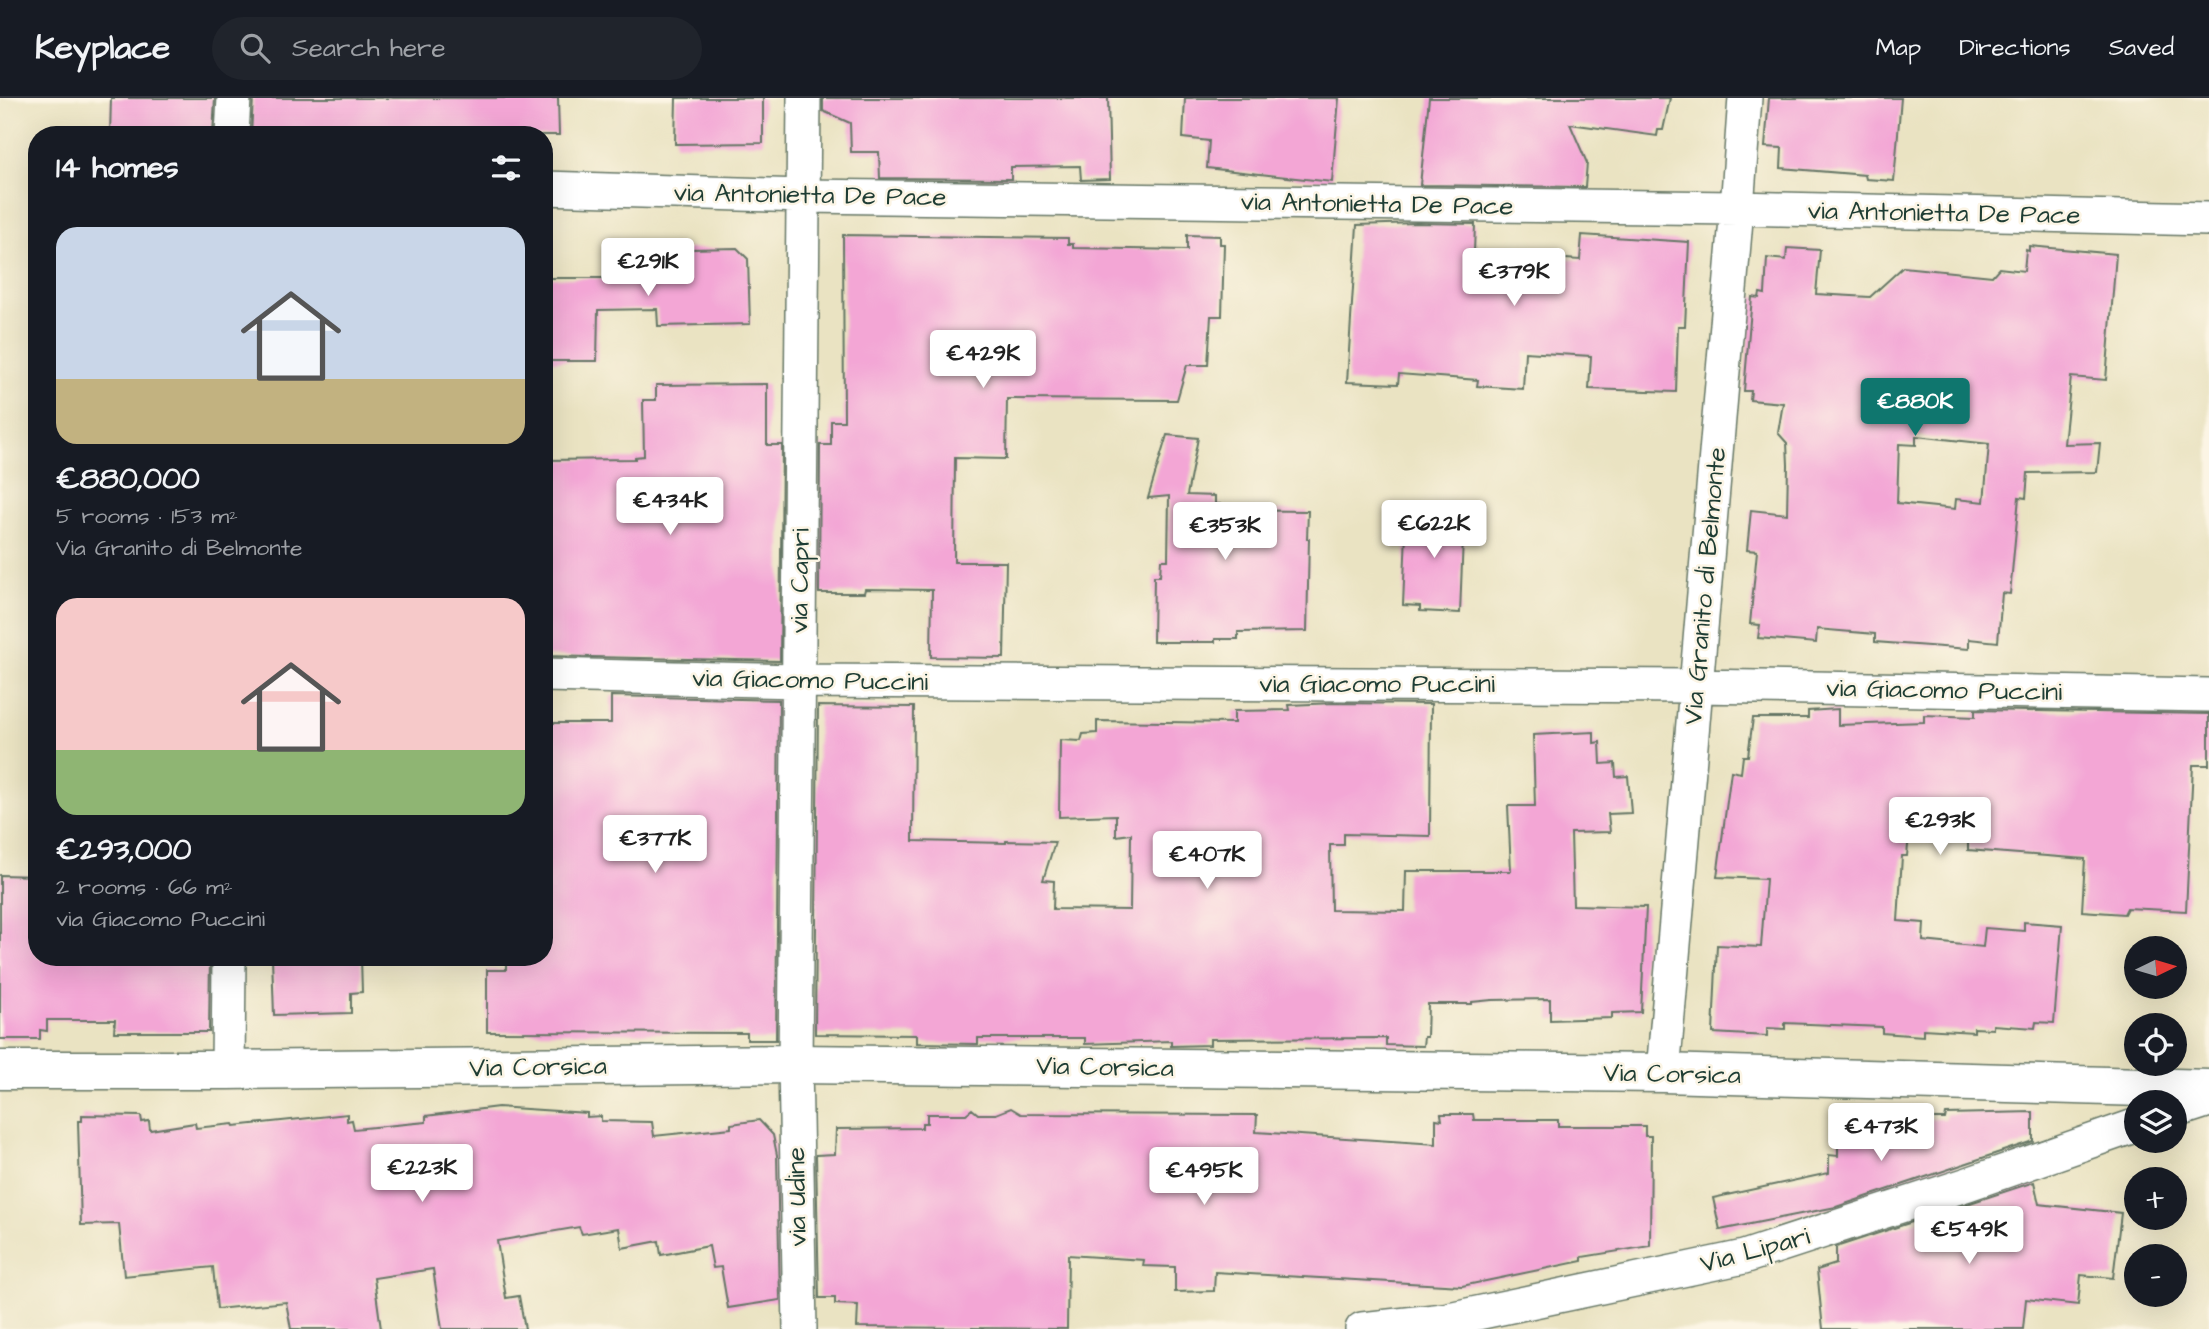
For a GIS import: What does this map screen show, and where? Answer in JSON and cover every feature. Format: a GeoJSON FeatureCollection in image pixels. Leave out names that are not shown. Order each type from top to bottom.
{"type":"FeatureCollection","features":[{"type":"Feature","properties":{"kind":"main road","name":"Via Corsica"},"geometry":{"type":"LineString","coordinates":[[0,1070],[795,1064],[1663,1073],[2209,1089]]}},
{"type":"Feature","properties":{"kind":"street"},"geometry":{"type":"LineString","coordinates":[[232,126],[234,98]]}},
{"type":"Feature","properties":{"kind":"street","name":"via Capri"},"geometry":{"type":"LineString","coordinates":[[795,1064],[804,98]]}},
{"type":"Feature","properties":{"kind":"street","name":"Via Granito di Belmonte"},"geometry":{"type":"LineString","coordinates":[[1663,1073],[1745,98]]}},
{"type":"Feature","properties":{"kind":"street","name":"via Antonietta De Pace"},"geometry":{"type":"LineString","coordinates":[[553,188],[803,196],[1737,208],[2209,219]]}},
{"type":"Feature","properties":{"kind":"street","name":"via Giacomo Puccini"},"geometry":{"type":"LineString","coordinates":[[553,675],[799,681],[1696,685],[2209,695]]}},
{"type":"Feature","properties":{"kind":"street"},"geometry":{"type":"LineString","coordinates":[[228,1070],[229,966]]}},
{"type":"Feature","properties":{"kind":"street","name":"via Udine"},"geometry":{"type":"LineString","coordinates":[[795,1064],[800,1329]]}},
{"type":"Feature","properties":{"kind":"street"},"geometry":{"type":"LineString","coordinates":[[2187,1107],[2209,1100]]}},
{"type":"Feature","properties":{"kind":"street","name":"Via Lipari"},"geometry":{"type":"LineString","coordinates":[[1362,1329],[1444,1320],[1744,1257],[2124,1130]]}},
{"type":"Feature","properties":{"kind":"building"},"geometry":{"type":"Polygon","coordinates":[[[111,98],[215,98],[213,126],[110,126],[111,98]]]}},
{"type":"Feature","properties":{"kind":"building"},"geometry":{"type":"Polygon","coordinates":[[[253,98],[558,98],[559,135],[553,135],[553,126],[251,126],[253,98]]]}},
{"type":"Feature","properties":{"kind":"building"},"geometry":{"type":"Polygon","coordinates":[[[676,98],[763,98],[763,143],[675,144],[676,98]]]}},
{"type":"Feature","properties":{"kind":"building"},"geometry":{"type":"Polygon","coordinates":[[[823,98],[1108,98],[1110,179],[1081,180],[1080,166],[1011,167],[1011,179],[880,178],[879,152],[851,152],[850,123],[823,111],[823,98]]]}},
{"type":"Feature","properties":{"kind":"building"},"geometry":{"type":"Polygon","coordinates":[[[1185,98],[1339,98],[1332,182],[1207,168],[1209,141],[1183,138],[1185,98]]]}},
{"type":"Feature","properties":{"kind":"building"},"geometry":{"type":"Polygon","coordinates":[[[1429,98],[1670,98],[1663,130],[1658,130],[1657,136],[1570,124],[1587,163],[1585,187],[1420,185],[1429,98]]]}},
{"type":"Feature","properties":{"kind":"building"},"geometry":{"type":"Polygon","coordinates":[[[1769,98],[1901,98],[1894,181],[1866,179],[1865,175],[1781,168],[1782,148],[1765,147],[1769,98]]]}},
{"type":"Feature","properties":{"kind":"building"},"geometry":{"type":"Polygon","coordinates":[[[1475,224],[1474,253],[1580,260],[1582,235],[1689,242],[1685,326],[1678,326],[1676,392],[1589,389],[1591,356],[1525,352],[1523,389],[1477,386],[1478,380],[1399,374],[1398,384],[1347,382],[1357,225],[1475,224]]]}},
{"type":"Feature","properties":{"kind":"building"},"geometry":{"type":"Polygon","coordinates":[[[843,235],[1068,238],[1068,244],[1073,244],[1073,248],[1187,250],[1187,235],[1220,236],[1220,244],[1224,244],[1222,316],[1211,316],[1208,365],[1187,365],[1177,400],[1007,399],[1006,459],[955,458],[954,562],[1006,562],[1004,658],[931,657],[932,590],[865,589],[864,593],[819,593],[820,445],[831,445],[831,421],[844,421],[843,235]]]}},
{"type":"Feature","properties":{"kind":"building"},"geometry":{"type":"Polygon","coordinates":[[[2029,246],[2116,254],[2106,380],[2071,377],[2064,444],[2100,443],[2097,472],[2028,473],[2026,498],[2019,497],[2010,594],[2002,593],[1998,642],[1969,639],[1969,649],[1875,642],[1875,634],[1817,629],[1816,643],[1758,638],[1760,625],[1750,624],[1757,551],[1747,550],[1751,510],[1787,514],[1787,443],[1778,433],[1783,403],[1750,400],[1751,391],[1744,391],[1752,297],[1759,298],[1760,293],[1765,294],[1767,258],[1786,260],[1787,248],[1820,250],[1816,294],[1870,297],[1903,267],[1992,276],[1999,268],[2024,271],[2026,250],[2029,251],[2029,246]],[[1916,436],[1916,445],[1899,444],[1897,503],[1955,509],[1956,499],[1984,502],[1989,444],[1916,436]]]}},
{"type":"Feature","properties":{"kind":"building"},"geometry":{"type":"Polygon","coordinates":[[[737,248],[748,259],[750,324],[658,326],[657,309],[598,310],[597,361],[553,361],[553,278],[634,278],[634,258],[642,258],[642,250],[737,248]]]}},
{"type":"Feature","properties":{"kind":"building"},"geometry":{"type":"Polygon","coordinates":[[[767,384],[767,445],[782,445],[780,661],[553,656],[553,460],[635,459],[644,456],[643,400],[656,400],[656,385],[767,384]]]}},
{"type":"Feature","properties":{"kind":"building"},"geometry":{"type":"Polygon","coordinates":[[[1167,435],[1198,438],[1187,495],[1215,496],[1215,504],[1220,504],[1220,510],[1308,511],[1307,631],[1238,632],[1238,639],[1215,639],[1215,642],[1153,642],[1154,576],[1160,576],[1161,560],[1168,560],[1169,496],[1148,498],[1167,435]]]}},
{"type":"Feature","properties":{"kind":"building"},"geometry":{"type":"Polygon","coordinates":[[[1407,509],[1464,512],[1460,613],[1420,611],[1420,606],[1403,605],[1407,509]]]}},
{"type":"Feature","properties":{"kind":"building"},"geometry":{"type":"Polygon","coordinates":[[[611,696],[779,700],[776,1040],[747,1040],[747,1033],[487,1032],[487,970],[506,970],[506,966],[553,966],[553,723],[611,723],[611,696]]]}},
{"type":"Feature","properties":{"kind":"building"},"geometry":{"type":"Polygon","coordinates":[[[1431,704],[1430,836],[1344,834],[1344,845],[1330,845],[1331,910],[1405,911],[1406,871],[1511,871],[1508,806],[1535,806],[1533,735],[1594,732],[1594,743],[1600,742],[1601,764],[1615,763],[1616,777],[1628,776],[1631,813],[1608,814],[1610,832],[1571,833],[1573,905],[1646,907],[1641,1012],[1612,1013],[1612,1018],[1550,1020],[1550,999],[1428,1004],[1427,1037],[1424,1037],[1423,1046],[1386,1045],[1386,1038],[1210,1039],[1210,1045],[1171,1046],[1171,1041],[1085,1044],[1085,1038],[978,1038],[978,1044],[917,1043],[917,1035],[815,1034],[818,706],[914,707],[913,841],[1055,842],[1043,880],[1054,881],[1053,909],[1130,910],[1131,834],[1116,836],[1116,815],[1059,817],[1060,740],[1081,741],[1083,734],[1097,733],[1097,721],[1234,723],[1234,711],[1290,710],[1289,705],[1431,704]]]}},
{"type":"Feature","properties":{"kind":"building"},"geometry":{"type":"Polygon","coordinates":[[[1838,709],[1838,725],[1924,722],[1924,715],[1975,717],[1975,710],[2209,714],[2209,765],[2193,765],[2186,911],[2127,908],[2124,914],[2082,911],[2085,859],[1968,850],[1968,837],[1909,834],[1907,856],[1902,856],[1898,921],[1924,923],[1923,941],[1983,947],[1985,928],[2024,931],[2024,922],[2062,925],[2054,1023],[2036,1022],[2035,1028],[1993,1025],[1993,1029],[1974,1028],[1974,1032],[1923,1029],[1923,1036],[1882,1033],[1882,1027],[1785,1023],[1785,1029],[1767,1028],[1767,1036],[1713,1033],[1717,945],[1761,947],[1766,879],[1717,877],[1731,771],[1741,773],[1743,756],[1748,756],[1753,718],[1808,718],[1808,711],[1838,709]]]}},
{"type":"Feature","properties":{"kind":"building"},"geometry":{"type":"Polygon","coordinates":[[[0,875],[28,876],[28,966],[210,966],[209,1032],[114,1032],[115,1020],[47,1020],[47,1031],[40,1030],[40,1039],[0,1039],[0,875]]]}},
{"type":"Feature","properties":{"kind":"building"},"geometry":{"type":"Polygon","coordinates":[[[272,966],[361,966],[362,992],[351,993],[351,1013],[274,1015],[272,966]]]}},
{"type":"Feature","properties":{"kind":"building"},"geometry":{"type":"Polygon","coordinates":[[[498,1107],[587,1113],[587,1117],[601,1116],[601,1121],[652,1122],[654,1136],[731,1128],[731,1124],[759,1120],[773,1135],[777,1155],[780,1300],[728,1308],[721,1267],[713,1268],[709,1246],[661,1255],[659,1241],[622,1248],[619,1228],[582,1234],[579,1227],[497,1241],[506,1298],[519,1296],[525,1329],[442,1329],[433,1269],[374,1278],[381,1329],[291,1329],[286,1302],[217,1309],[213,1267],[124,1276],[119,1224],[81,1225],[78,1121],[82,1121],[82,1115],[141,1116],[142,1122],[149,1121],[150,1130],[195,1123],[196,1128],[234,1126],[347,1114],[347,1121],[352,1120],[354,1129],[426,1122],[426,1116],[498,1107]]]}},
{"type":"Feature","properties":{"kind":"building"},"geometry":{"type":"Polygon","coordinates":[[[1011,1108],[1021,1114],[1257,1115],[1256,1132],[1436,1144],[1436,1119],[1442,1120],[1441,1114],[1473,1114],[1474,1120],[1558,1120],[1558,1126],[1645,1126],[1645,1136],[1651,1136],[1650,1246],[1582,1257],[1582,1261],[1462,1286],[1215,1272],[1214,1291],[1175,1292],[1175,1267],[1143,1266],[1144,1260],[1068,1255],[1067,1329],[857,1327],[858,1305],[835,1304],[835,1298],[819,1298],[816,1155],[835,1154],[836,1129],[922,1128],[922,1123],[927,1123],[927,1114],[966,1114],[972,1109],[978,1114],[996,1114],[1011,1108]]]}},
{"type":"Feature","properties":{"kind":"building"},"geometry":{"type":"Polygon","coordinates":[[[2033,1112],[2033,1141],[1836,1207],[1720,1230],[1713,1198],[1829,1173],[1829,1155],[1838,1156],[1838,1125],[1850,1125],[1850,1119],[1945,1119],[1946,1114],[2033,1112]]]}},
{"type":"Feature","properties":{"kind":"building"},"geometry":{"type":"Polygon","coordinates":[[[2034,1182],[2039,1204],[2121,1213],[2113,1278],[2081,1275],[2078,1305],[2026,1299],[2023,1329],[1823,1329],[1817,1270],[1836,1264],[1836,1247],[2034,1182]]]}}]}
